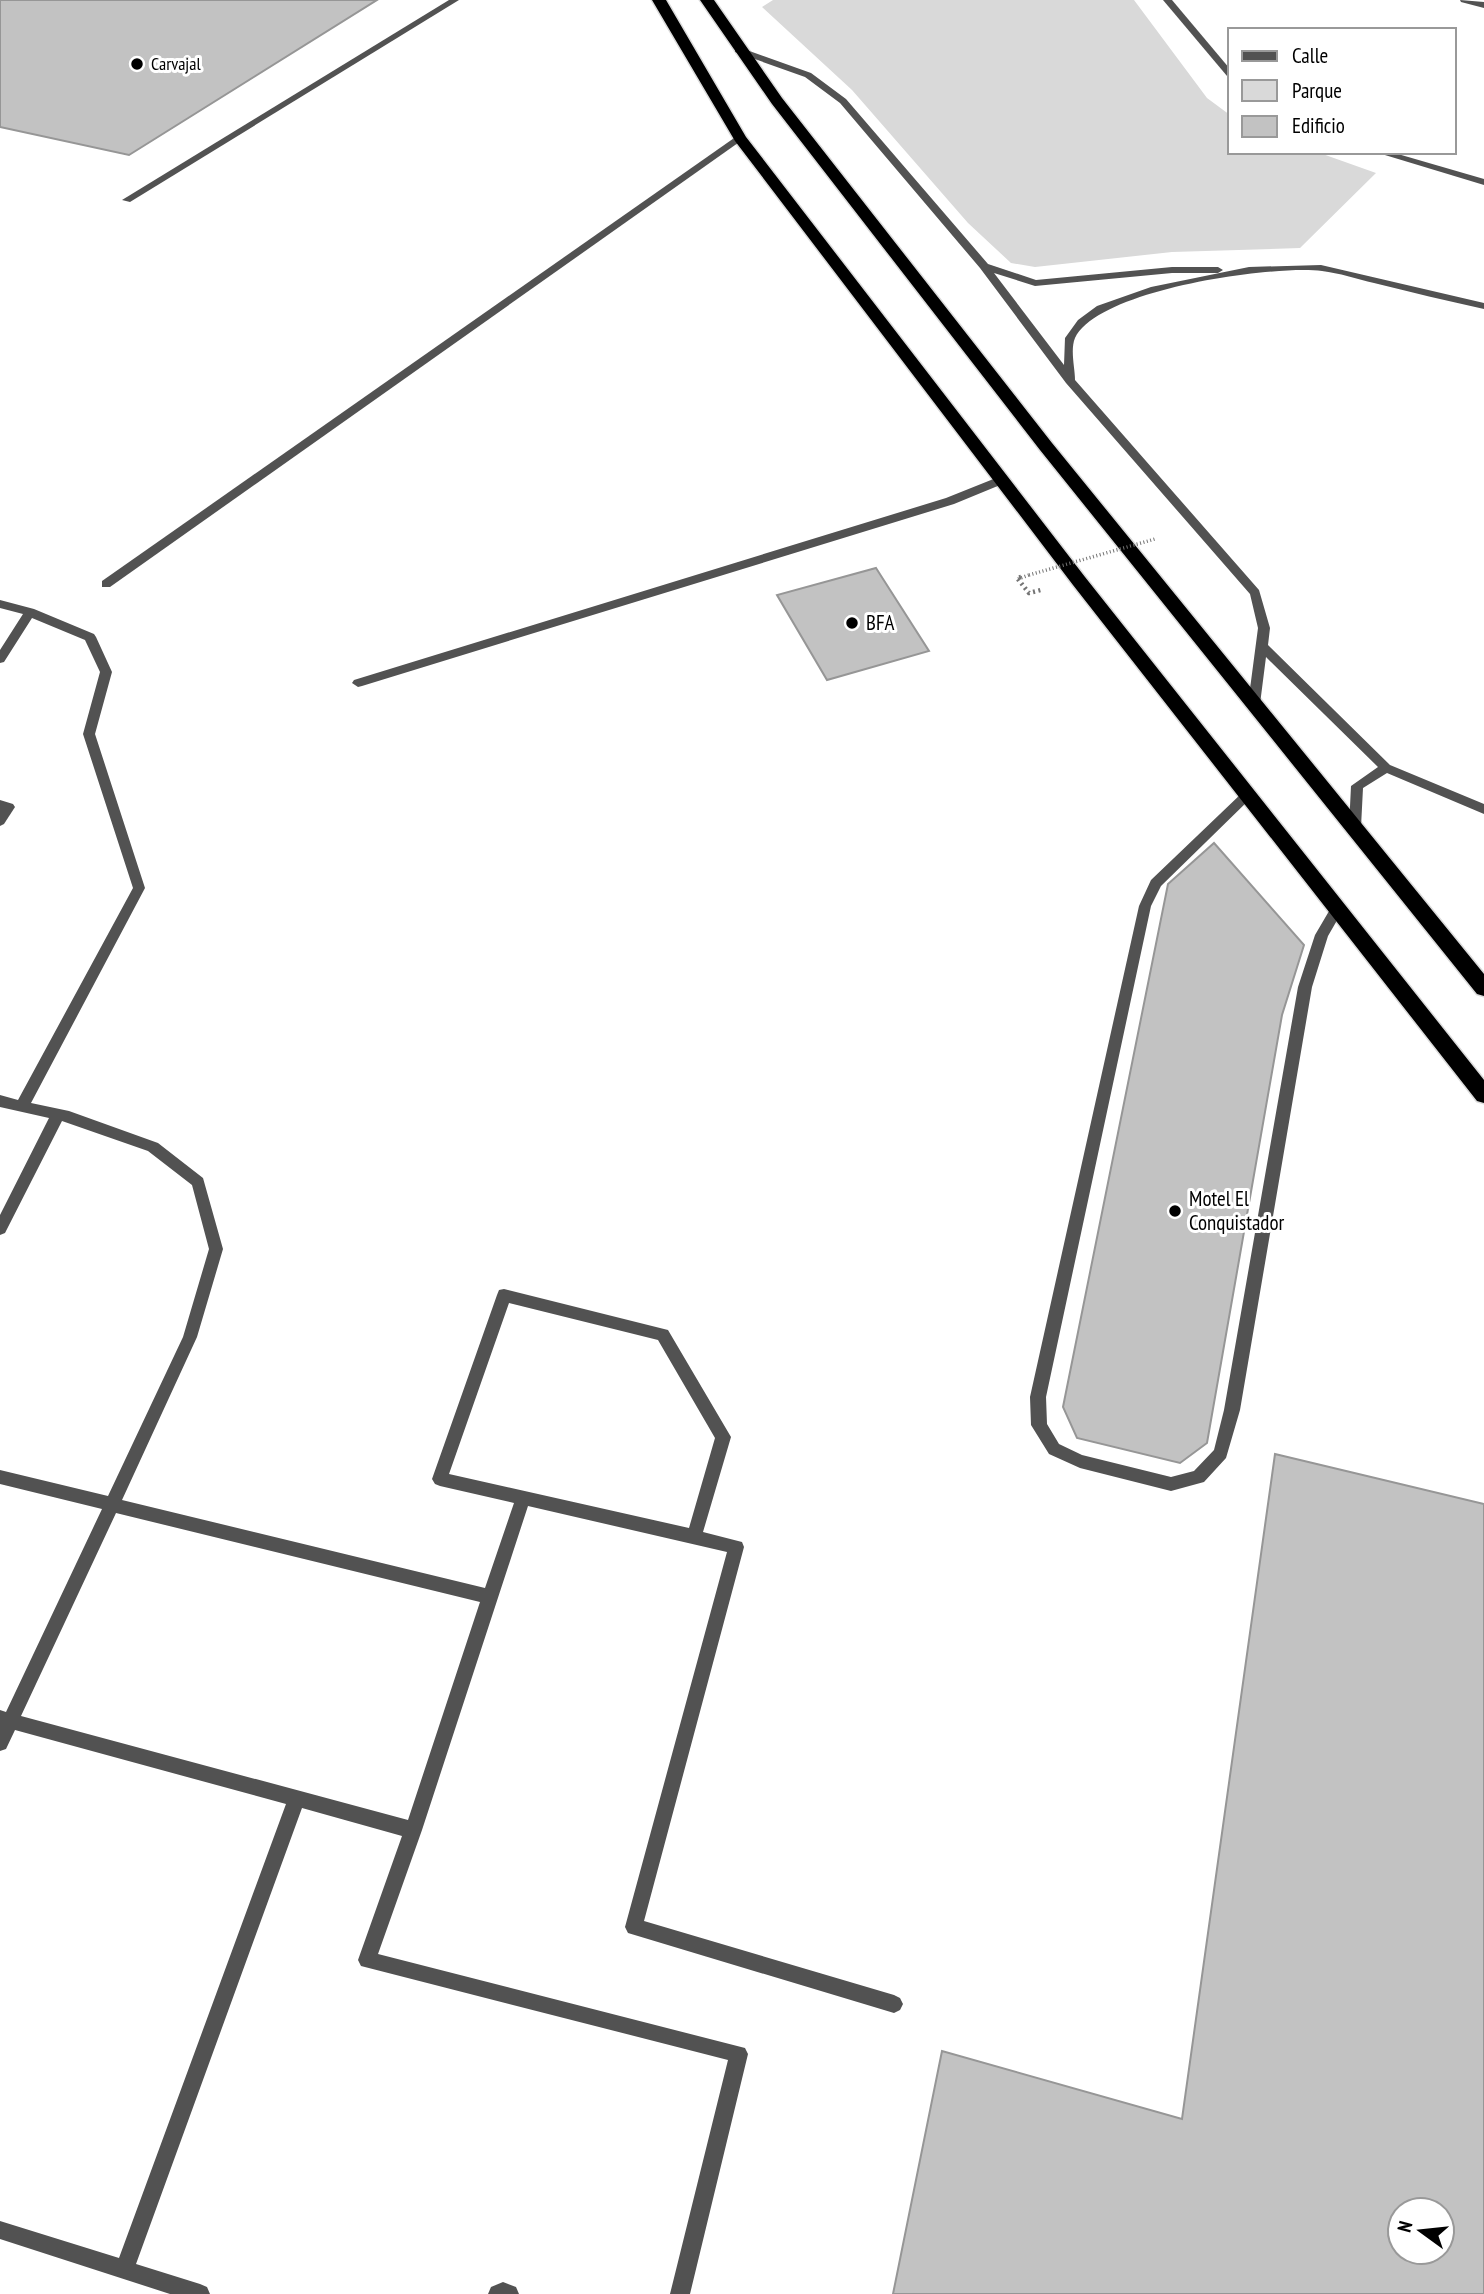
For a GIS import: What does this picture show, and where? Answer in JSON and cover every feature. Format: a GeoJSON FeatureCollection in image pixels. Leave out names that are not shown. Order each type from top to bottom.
{"type":"FeatureCollection","features":[{"type":"Feature","properties":{"kind":"highway"},"geometry":{"type":"LineString","coordinates":[[659,0],[740,138],[1001,480],[1484,1095]]}},
{"type":"Feature","properties":{"kind":"highway"},"geometry":{"type":"LineString","coordinates":[[707,0],[738,50],[872,220],[1024,421],[1484,988]]}},
{"type":"Feature","properties":{"kind":"street"},"geometry":{"type":"LineString","coordinates":[[127,200],[454,0]]}},
{"type":"Feature","properties":{"kind":"street"},"geometry":{"type":"LineString","coordinates":[[1167,0],[1228,73]]}},
{"type":"Feature","properties":{"kind":"street"},"geometry":{"type":"LineString","coordinates":[[1464,0],[1484,5]]}},
{"type":"Feature","properties":{"kind":"street"},"geometry":{"type":"LineString","coordinates":[[738,50],[808,75],[843,101],[984,266],[1070,381],[1255,593],[1264,628],[1254,705]]}},
{"type":"Feature","properties":{"kind":"street"},"geometry":{"type":"LineString","coordinates":[[106,584],[740,138]]}},
{"type":"Feature","properties":{"kind":"street"},"geometry":{"type":"LineString","coordinates":[[1387,154],[1484,182]]}},
{"type":"Feature","properties":{"kind":"street"},"geometry":{"type":"LineString","coordinates":[[984,266],[1035,283],[1172,270],[1321,268],[1484,306]]}},
{"type":"Feature","properties":{"kind":"street"},"geometry":{"type":"LineString","coordinates":[[1070,381],[1070,338],[1089,314],[1150,289],[1258,270]]}},
{"type":"Feature","properties":{"kind":"street"},"geometry":{"type":"LineString","coordinates":[[358,683],[950,502],[1001,480]]}},
{"type":"Feature","properties":{"kind":"street"},"geometry":{"type":"LineString","coordinates":[[0,604],[30,612],[90,637],[106,672],[89,734],[139,888],[22,1106]]}},
{"type":"Feature","properties":{"kind":"street"},"geometry":{"type":"LineString","coordinates":[[0,659],[30,612]]}},
{"type":"Feature","properties":{"kind":"street"},"geometry":{"type":"LineString","coordinates":[[1262,646],[1386,768],[1484,808]]}},
{"type":"Feature","properties":{"kind":"street"},"geometry":{"type":"LineString","coordinates":[[1355,827],[1357,786],[1386,768]]}},
{"type":"Feature","properties":{"kind":"street"},"geometry":{"type":"LineString","coordinates":[[1247,795],[1156,883],[1145,906],[1038,1397],[1040,1425],[1054,1449],[1080,1461],[1171,1484],[1199,1477],[1221,1452],[1234,1397],[1305,987],[1322,935],[1337,910]]}},
{"type":"Feature","properties":{"kind":"street"},"geometry":{"type":"LineString","coordinates":[[0,805],[9,807],[0,821]]}},
{"type":"Feature","properties":{"kind":"street"},"geometry":{"type":"LineString","coordinates":[[0,1101],[58,1115],[153,1147],[198,1182],[216,1249],[191,1337],[5,1720],[0,1743]]}},
{"type":"Feature","properties":{"kind":"street"},"geometry":{"type":"LineString","coordinates":[[0,1229],[58,1115]]}},
{"type":"Feature","properties":{"kind":"street"},"geometry":{"type":"LineString","coordinates":[[694,1537],[723,1437],[663,1335],[504,1295],[440,1479],[736,1547],[634,1927],[894,2004]]}},
{"type":"Feature","properties":{"kind":"street"},"geometry":{"type":"LineString","coordinates":[[0,1477],[490,1597]]}},
{"type":"Feature","properties":{"kind":"street"},"geometry":{"type":"LineString","coordinates":[[523,1498],[368,1960],[739,2054],[680,2294]]}},
{"type":"Feature","properties":{"kind":"street"},"geometry":{"type":"LineString","coordinates":[[5,1720],[414,1829]]}},
{"type":"Feature","properties":{"kind":"street"},"geometry":{"type":"LineString","coordinates":[[124,2270],[297,1798]]}},
{"type":"Feature","properties":{"kind":"street"},"geometry":{"type":"LineString","coordinates":[[0,2230],[200,2294]]}},
{"type":"Feature","properties":{"kind":"street"},"geometry":{"type":"LineString","coordinates":[[498,2294],[509,2294]]}},
{"type":"Feature","properties":{"kind":"path"},"geometry":{"type":"LineString","coordinates":[[1029,593],[1017,578],[1156,539]]}},
{"type":"Feature","properties":{"kind":"green space"},"geometry":{"type":"Polygon","coordinates":[[[773,0],[1134,0],[1207,98],[1228,114],[1228,154],[1323,154],[1376,173],[1300,248],[1172,252],[1035,267],[1011,263],[968,223],[852,90],[762,7],[773,0]]]}},
{"type":"Feature","properties":{"kind":"building","name":"Carvajal"},"geometry":{"type":"Polygon","coordinates":[[[0,0],[377,0],[129,155],[0,127],[0,0]]]}},
{"type":"Feature","properties":{"kind":"building","name":"BFA"},"geometry":{"type":"Polygon","coordinates":[[[876,568],[929,651],[827,680],[777,595],[876,568]]]}},
{"type":"Feature","properties":{"kind":"building","name":"Motel El Conquistador"},"geometry":{"type":"Polygon","coordinates":[[[1214,843],[1304,945],[1282,1015],[1207,1443],[1180,1463],[1077,1438],[1063,1407],[1168,884],[1214,843]]]}},
{"type":"Feature","properties":{"kind":"building"},"geometry":{"type":"Polygon","coordinates":[[[1275,1454],[1484,1504],[1484,2294],[893,2294],[942,2051],[1182,2119],[1275,1454]]]}},
{"type":"Feature","properties":{"kind":"place","name":"Carvajal"},"geometry":{"type":"Point","coordinates":[137,64]}},
{"type":"Feature","properties":{"kind":"place","name":"BFA"},"geometry":{"type":"Point","coordinates":[852,623]}},
{"type":"Feature","properties":{"kind":"place","name":"Motel El Conquistador"},"geometry":{"type":"Point","coordinates":[1175,1211]}}]}
